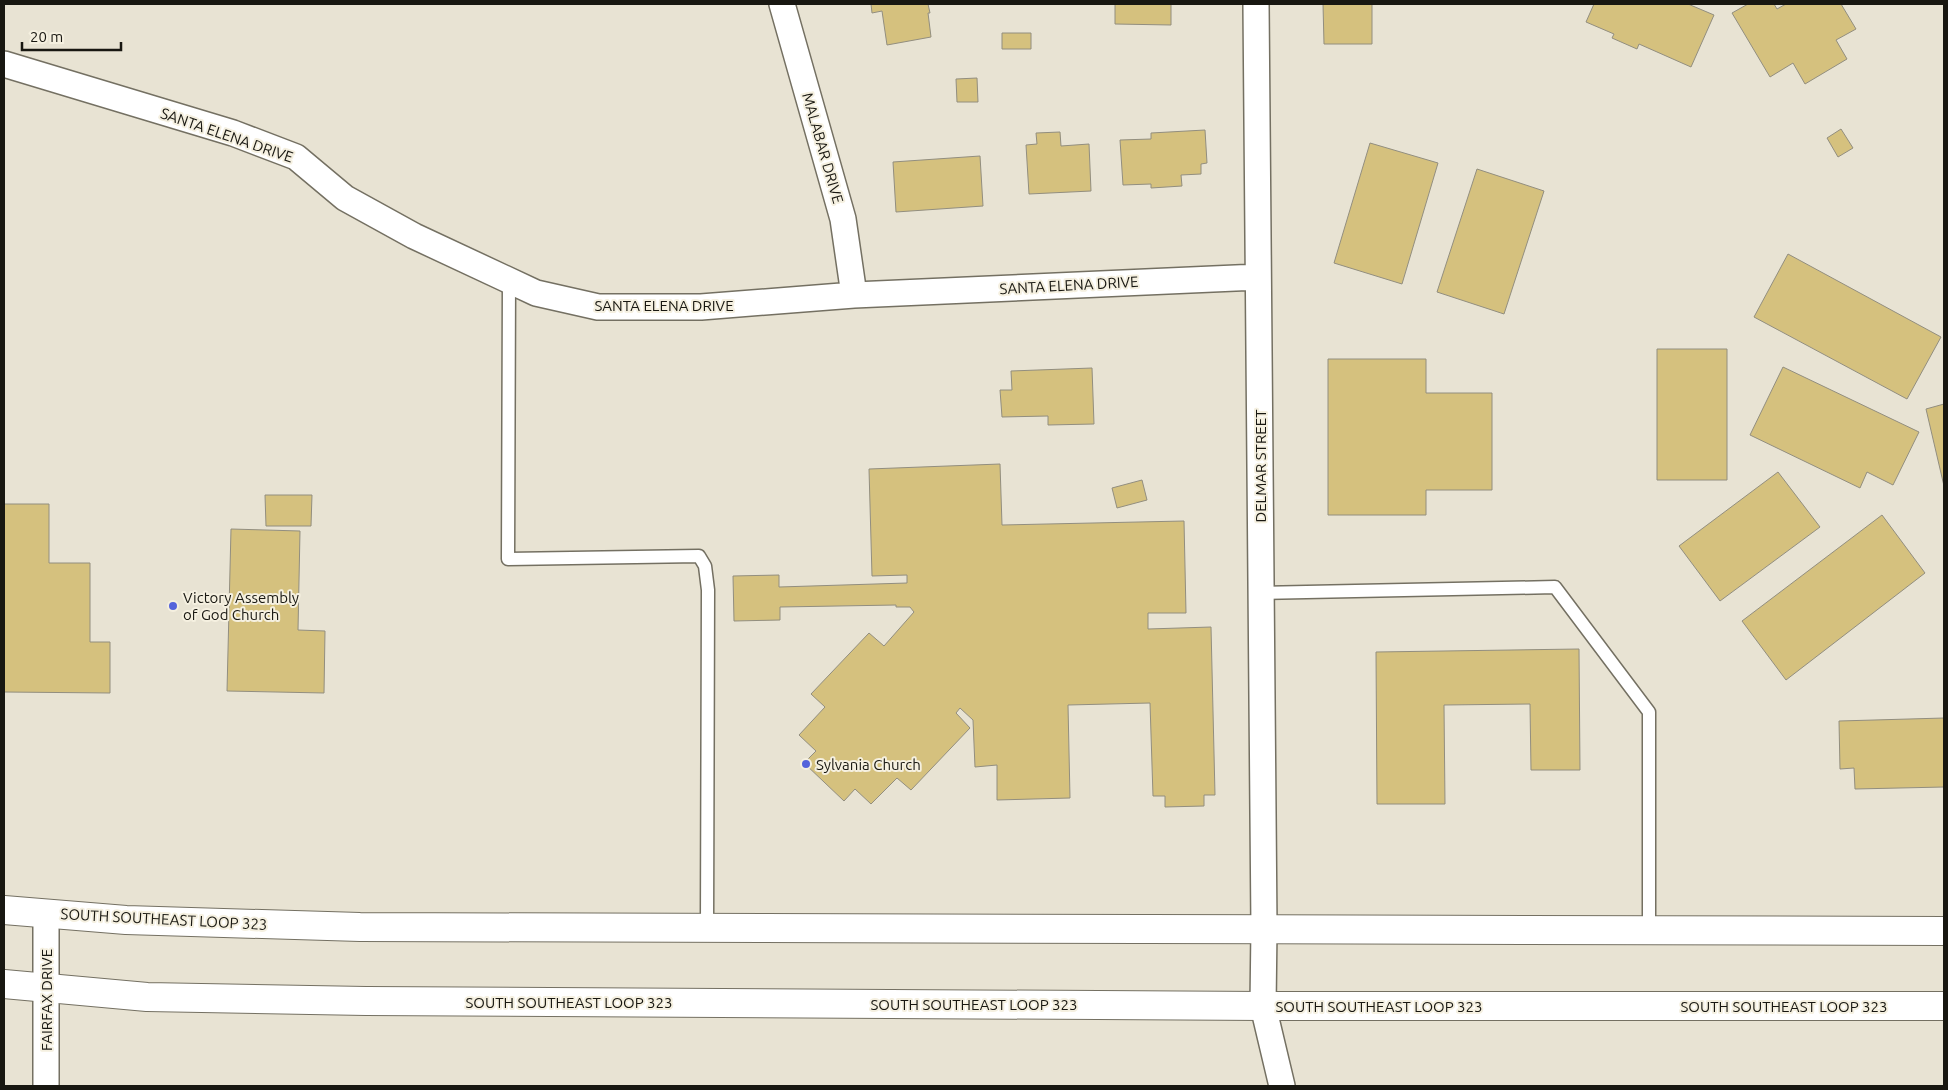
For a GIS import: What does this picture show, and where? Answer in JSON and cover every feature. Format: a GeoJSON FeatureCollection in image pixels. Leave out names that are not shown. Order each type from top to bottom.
{"type":"FeatureCollection","features":[{"type":"Feature","properties":{"kind":"highway","name":"SOUTH SOUTHEAST LOOP 323"},"geometry":{"type":"LineString","coordinates":[[4,910],[126,920],[360,928],[1264,928],[1944,932]]}},
{"type":"Feature","properties":{"kind":"highway","name":"SOUTH SOUTHEAST LOOP 323"},"geometry":{"type":"LineString","coordinates":[[4,984],[147,997],[262,1000],[1263,1006],[1944,1006]]}},
{"type":"Feature","properties":{"kind":"street","name":"MALABAR DRIVE"},"geometry":{"type":"LineString","coordinates":[[782,4],[843,219],[854,295]]}},
{"type":"Feature","properties":{"kind":"street","name":"DELMAR STREET"},"geometry":{"type":"LineString","coordinates":[[1256,4],[1264,928],[1263,1006],[1282,1086]]}},
{"type":"Feature","properties":{"kind":"street","name":"SANTA ELENA DRIVE"},"geometry":{"type":"LineString","coordinates":[[4,64],[233,133],[296,157],[345,198],[414,236],[536,293],[598,307],[701,307],[854,295],[1258,277]]}},
{"type":"Feature","properties":{"kind":"street","name":"FAIRFAX DRIVE"},"geometry":{"type":"LineString","coordinates":[[46,914],[46,1086]]}},
{"type":"Feature","properties":{"kind":"lane"},"geometry":{"type":"LineString","coordinates":[[510,281],[508,558],[698,556],[705,566],[708,590],[707,928]]}},
{"type":"Feature","properties":{"kind":"lane"},"geometry":{"type":"LineString","coordinates":[[1261,594],[1555,587],[1649,712],[1649,931]]}},
{"type":"Feature","properties":{"kind":"building"},"geometry":{"type":"Polygon","coordinates":[[[871,4],[928,4],[931,37],[887,45],[882,11],[872,13],[871,4]]]}},
{"type":"Feature","properties":{"kind":"building"},"geometry":{"type":"Polygon","coordinates":[[[1115,4],[1171,4],[1171,25],[1115,24],[1115,4]]]}},
{"type":"Feature","properties":{"kind":"building"},"geometry":{"type":"Polygon","coordinates":[[[1323,4],[1372,4],[1372,44],[1324,44],[1323,4]]]}},
{"type":"Feature","properties":{"kind":"building"},"geometry":{"type":"Polygon","coordinates":[[[1594,4],[1688,4],[1714,15],[1691,67],[1639,44],[1637,49],[1612,38],[1614,34],[1586,22],[1594,4]]]}},
{"type":"Feature","properties":{"kind":"building"},"geometry":{"type":"Polygon","coordinates":[[[1748,4],[1774,4],[1777,9],[1786,4],[1841,4],[1856,29],[1836,40],[1847,59],[1805,84],[1793,63],[1770,77],[1732,13],[1748,4]]]}},
{"type":"Feature","properties":{"kind":"building"},"geometry":{"type":"Polygon","coordinates":[[[1002,33],[1031,33],[1031,49],[1002,49],[1002,33]]]}},
{"type":"Feature","properties":{"kind":"building"},"geometry":{"type":"Polygon","coordinates":[[[977,78],[978,102],[957,102],[956,79],[977,78]]]}},
{"type":"Feature","properties":{"kind":"building"},"geometry":{"type":"Polygon","coordinates":[[[1841,129],[1853,148],[1838,157],[1827,138],[1841,129]]]}},
{"type":"Feature","properties":{"kind":"building"},"geometry":{"type":"Polygon","coordinates":[[[1205,130],[1207,163],[1201,164],[1201,174],[1181,175],[1182,186],[1151,188],[1151,184],[1123,185],[1120,140],[1151,139],[1151,133],[1205,130]]]}},
{"type":"Feature","properties":{"kind":"building"},"geometry":{"type":"Polygon","coordinates":[[[1060,132],[1061,146],[1089,144],[1091,191],[1029,194],[1026,145],[1037,144],[1036,133],[1060,132]]]}},
{"type":"Feature","properties":{"kind":"building"},"geometry":{"type":"Polygon","coordinates":[[[1370,143],[1438,163],[1402,284],[1334,263],[1370,143]]]}},
{"type":"Feature","properties":{"kind":"building"},"geometry":{"type":"Polygon","coordinates":[[[980,156],[983,206],[896,212],[893,162],[980,156]]]}},
{"type":"Feature","properties":{"kind":"building"},"geometry":{"type":"Polygon","coordinates":[[[1477,169],[1544,191],[1504,314],[1437,292],[1477,169]]]}},
{"type":"Feature","properties":{"kind":"building"},"geometry":{"type":"Polygon","coordinates":[[[1788,254],[1941,337],[1907,399],[1754,317],[1788,254]]]}},
{"type":"Feature","properties":{"kind":"building"},"geometry":{"type":"Polygon","coordinates":[[[1657,349],[1727,349],[1727,480],[1657,480],[1657,349]]]}},
{"type":"Feature","properties":{"kind":"building"},"geometry":{"type":"Polygon","coordinates":[[[1328,359],[1426,359],[1426,393],[1492,393],[1492,490],[1426,490],[1426,515],[1328,515],[1328,359]]]}},
{"type":"Feature","properties":{"kind":"building"},"geometry":{"type":"Polygon","coordinates":[[[1783,367],[1919,432],[1893,485],[1867,472],[1860,488],[1750,435],[1783,367]]]}},
{"type":"Feature","properties":{"kind":"building"},"geometry":{"type":"Polygon","coordinates":[[[1092,368],[1094,424],[1048,425],[1048,416],[1002,417],[1000,390],[1012,390],[1011,371],[1092,368]]]}},
{"type":"Feature","properties":{"kind":"building"},"geometry":{"type":"Polygon","coordinates":[[[1944,404],[1944,486],[1926,409],[1944,404]]]}},
{"type":"Feature","properties":{"kind":"building"},"geometry":{"type":"Polygon","coordinates":[[[1000,464],[1002,525],[1184,521],[1186,613],[1148,613],[1148,629],[1211,627],[1215,795],[1204,795],[1204,806],[1165,807],[1165,796],[1153,796],[1150,703],[1068,705],[1070,798],[997,800],[997,765],[975,767],[973,720],[960,708],[956,713],[970,728],[911,790],[897,778],[871,804],[855,789],[844,801],[804,763],[816,751],[799,735],[825,707],[811,694],[869,633],[884,646],[914,612],[910,607],[896,607],[896,605],[780,607],[780,620],[734,621],[733,576],[779,575],[779,587],[907,583],[907,575],[872,576],[869,469],[1000,464]]]}},
{"type":"Feature","properties":{"kind":"building"},"geometry":{"type":"Polygon","coordinates":[[[1778,472],[1820,527],[1720,601],[1679,546],[1778,472]]]}},
{"type":"Feature","properties":{"kind":"building"},"geometry":{"type":"Polygon","coordinates":[[[1142,480],[1147,500],[1117,508],[1112,488],[1142,480]]]}},
{"type":"Feature","properties":{"kind":"building"},"geometry":{"type":"Polygon","coordinates":[[[265,495],[312,495],[311,526],[266,526],[265,495]]]}},
{"type":"Feature","properties":{"kind":"building"},"geometry":{"type":"Polygon","coordinates":[[[4,504],[49,504],[49,563],[90,563],[90,642],[110,642],[110,693],[4,692],[4,504]]]}},
{"type":"Feature","properties":{"kind":"building"},"geometry":{"type":"Polygon","coordinates":[[[1882,515],[1925,573],[1786,680],[1742,621],[1882,515]]]}},
{"type":"Feature","properties":{"kind":"building"},"geometry":{"type":"Polygon","coordinates":[[[231,529],[300,531],[298,630],[325,631],[324,693],[227,691],[231,529]]]}},
{"type":"Feature","properties":{"kind":"building"},"geometry":{"type":"Polygon","coordinates":[[[1579,649],[1580,770],[1531,770],[1530,704],[1444,705],[1445,804],[1377,804],[1376,652],[1579,649]]]}},
{"type":"Feature","properties":{"kind":"building"},"geometry":{"type":"Polygon","coordinates":[[[1944,718],[1944,787],[1855,789],[1854,768],[1840,769],[1839,721],[1944,718]]]}},
{"type":"Feature","properties":{"kind":"place","name":"Victory Assembly of God Church"},"geometry":{"type":"Point","coordinates":[173,606]}},
{"type":"Feature","properties":{"kind":"place","name":"Sylvania Church"},"geometry":{"type":"Point","coordinates":[806,764]}}]}
